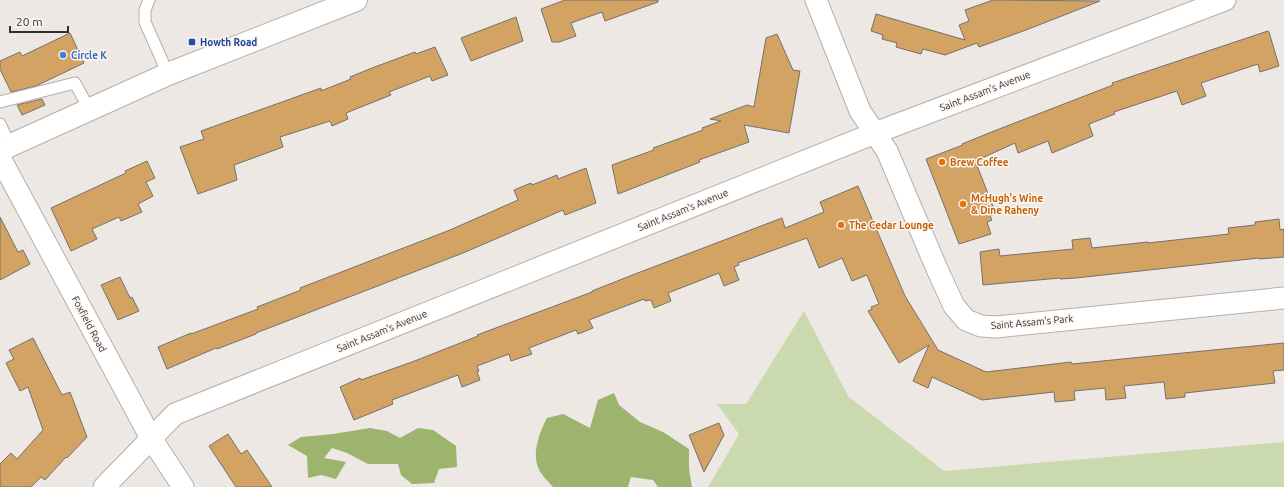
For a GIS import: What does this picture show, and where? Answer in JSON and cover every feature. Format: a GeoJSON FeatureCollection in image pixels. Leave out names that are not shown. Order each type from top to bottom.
{"type":"FeatureCollection","features":[{"type":"Feature","properties":{"kind":"main road"},"geometry":{"type":"LineString","coordinates":[[3,151],[89,109],[168,74],[356,0]]}},
{"type":"Feature","properties":{"kind":"street","name":"Saint Assam's Park"},"geometry":{"type":"LineString","coordinates":[[816,0],[860,112],[887,151],[936,268],[954,306],[966,320],[981,326],[996,327],[1284,298]]}},
{"type":"Feature","properties":{"kind":"street","name":"Saint Assam's Avenue"},"geometry":{"type":"LineString","coordinates":[[104,487],[174,414],[875,133],[1225,0]]}},
{"type":"Feature","properties":{"kind":"street","name":"Foxfield Road"},"geometry":{"type":"LineString","coordinates":[[3,151],[151,438],[184,487]]}},
{"type":"Feature","properties":{"kind":"lane"},"geometry":{"type":"LineString","coordinates":[[149,0],[145,10],[145,22],[168,74]]}},
{"type":"Feature","properties":{"kind":"lane"},"geometry":{"type":"LineString","coordinates":[[0,102],[75,83],[89,109]]}},
{"type":"Feature","properties":{"kind":"lane"},"geometry":{"type":"LineString","coordinates":[[0,124],[3,151]]}},
{"type":"Feature","properties":{"kind":"green space"},"geometry":{"type":"Polygon","coordinates":[[[804,311],[848,396],[944,471],[1284,442],[1284,487],[708,487],[739,434],[717,404],[746,404],[804,311]]]}},
{"type":"Feature","properties":{"kind":"green space"},"geometry":{"type":"Polygon","coordinates":[[[614,393],[619,405],[640,422],[663,432],[689,449],[689,469],[692,487],[658,487],[653,480],[631,477],[628,487],[553,487],[544,477],[540,472],[536,461],[536,448],[539,435],[547,418],[563,414],[590,428],[598,400],[614,393]]]}},
{"type":"Feature","properties":{"kind":"green space"},"geometry":{"type":"Polygon","coordinates":[[[370,428],[387,431],[400,438],[418,428],[433,430],[456,446],[457,467],[439,469],[434,483],[412,484],[401,475],[398,464],[368,464],[347,453],[332,448],[324,458],[346,462],[336,479],[321,475],[308,478],[307,456],[288,445],[301,437],[370,428]]]}},
{"type":"Feature","properties":{"kind":"building"},"geometry":{"type":"Polygon","coordinates":[[[565,0],[658,0],[658,2],[605,21],[602,12],[571,23],[576,36],[559,42],[552,42],[541,9],[565,0]]]}},
{"type":"Feature","properties":{"kind":"building"},"geometry":{"type":"Polygon","coordinates":[[[993,0],[1100,1],[979,47],[977,43],[945,55],[923,49],[921,54],[896,47],[897,43],[882,39],[883,35],[871,31],[876,14],[965,40],[959,25],[969,21],[965,10],[993,0]]]}},
{"type":"Feature","properties":{"kind":"building"},"geometry":{"type":"Polygon","coordinates":[[[516,17],[523,41],[471,61],[461,38],[516,17]]]}},
{"type":"Feature","properties":{"kind":"building"},"geometry":{"type":"Polygon","coordinates":[[[1268,31],[1279,66],[1260,72],[1258,64],[1201,83],[1206,96],[1182,105],[1177,91],[1114,112],[1115,114],[1089,124],[1093,136],[1052,153],[1048,141],[1018,153],[1015,143],[980,159],[981,161],[976,163],[996,214],[990,216],[992,220],[987,222],[991,234],[959,244],[926,159],[1113,85],[1112,83],[1268,31]]]}},
{"type":"Feature","properties":{"kind":"building","name":"Circle K"},"geometry":{"type":"Polygon","coordinates":[[[70,33],[84,63],[36,86],[11,92],[0,69],[0,61],[20,52],[22,56],[70,33]]]}},
{"type":"Feature","properties":{"kind":"building"},"geometry":{"type":"Polygon","coordinates":[[[777,34],[793,70],[800,71],[789,133],[744,125],[749,142],[699,160],[700,162],[618,194],[612,165],[654,150],[653,148],[703,130],[702,128],[721,121],[710,119],[747,105],[754,107],[766,38],[777,34]]]}},
{"type":"Feature","properties":{"kind":"building"},"geometry":{"type":"Polygon","coordinates":[[[435,47],[448,75],[432,81],[430,76],[389,92],[391,95],[346,113],[348,119],[332,126],[330,121],[280,137],[283,147],[234,165],[237,180],[198,194],[180,147],[204,139],[201,131],[321,88],[321,91],[351,79],[350,77],[372,68],[415,52],[416,54],[435,47]]]}},
{"type":"Feature","properties":{"kind":"building"},"geometry":{"type":"Polygon","coordinates":[[[42,99],[45,105],[22,115],[17,105],[42,99]]]}},
{"type":"Feature","properties":{"kind":"building"},"geometry":{"type":"Polygon","coordinates":[[[147,161],[155,178],[146,182],[153,196],[138,204],[142,212],[121,221],[119,217],[92,229],[97,239],[71,251],[51,208],[126,173],[125,171],[147,161]]]}},
{"type":"Feature","properties":{"kind":"building"},"geometry":{"type":"Polygon","coordinates":[[[586,168],[596,203],[565,215],[563,210],[463,253],[217,349],[216,348],[167,369],[158,347],[191,333],[258,309],[257,307],[301,290],[300,288],[450,230],[518,200],[514,190],[531,183],[532,185],[557,175],[558,179],[586,168]]]}},
{"type":"Feature","properties":{"kind":"building"},"geometry":{"type":"Polygon","coordinates":[[[858,186],[905,296],[938,350],[986,372],[1071,362],[1072,364],[1284,343],[1284,370],[1273,371],[1275,383],[1185,393],[1185,397],[1166,399],[1164,382],[1124,386],[1126,398],[1106,400],[1105,388],[1074,391],[1075,400],[1055,402],[1054,392],[982,400],[932,377],[928,388],[913,381],[929,345],[899,363],[868,311],[872,309],[871,307],[879,304],[867,275],[852,281],[842,258],[819,268],[807,238],[738,263],[739,265],[734,267],[739,280],[724,286],[719,273],[668,293],[671,301],[654,308],[651,300],[645,301],[644,299],[589,320],[593,328],[578,334],[576,330],[529,348],[532,354],[511,361],[509,354],[477,366],[479,371],[477,372],[480,380],[462,387],[458,375],[392,400],[393,404],[354,420],[340,387],[360,378],[361,380],[412,362],[478,336],[477,335],[782,218],[785,228],[824,212],[820,202],[858,186]]]}},
{"type":"Feature","properties":{"kind":"building"},"geometry":{"type":"Polygon","coordinates":[[[0,217],[18,252],[23,250],[30,264],[0,280],[0,217]]]}},
{"type":"Feature","properties":{"kind":"building"},"geometry":{"type":"Polygon","coordinates":[[[1279,219],[1280,230],[1284,229],[1284,257],[1259,258],[1076,278],[1060,278],[983,285],[980,252],[999,249],[1000,256],[1073,249],[1072,240],[1090,238],[1092,248],[1148,243],[1229,234],[1228,228],[1255,225],[1255,222],[1279,219]]]}},
{"type":"Feature","properties":{"kind":"building"},"geometry":{"type":"Polygon","coordinates":[[[120,277],[130,298],[132,297],[139,311],[118,320],[101,285],[120,277]]]}},
{"type":"Feature","properties":{"kind":"building"},"geometry":{"type":"Polygon","coordinates":[[[33,338],[62,395],[70,392],[87,437],[45,480],[41,477],[31,487],[0,487],[0,464],[11,453],[17,459],[43,430],[28,387],[20,391],[6,363],[14,359],[9,350],[33,338]]]}},
{"type":"Feature","properties":{"kind":"building"},"geometry":{"type":"Polygon","coordinates":[[[719,423],[724,435],[704,472],[689,435],[719,423]]]}},
{"type":"Feature","properties":{"kind":"building"},"geometry":{"type":"Polygon","coordinates":[[[228,434],[241,454],[247,450],[272,487],[236,487],[209,446],[228,434]]]}},
{"type":"Feature","properties":{"kind":"place","name":"Howth Road"},"geometry":{"type":"Point","coordinates":[192,42]}},
{"type":"Feature","properties":{"kind":"place","name":"Circle K"},"geometry":{"type":"Point","coordinates":[63,55]}},
{"type":"Feature","properties":{"kind":"place","name":"Brew Coffee"},"geometry":{"type":"Point","coordinates":[942,162]}},
{"type":"Feature","properties":{"kind":"place","name":"McHugh's Wine & Dine Raheny"},"geometry":{"type":"Point","coordinates":[963,204]}},
{"type":"Feature","properties":{"kind":"place","name":"The Cedar Lounge"},"geometry":{"type":"Point","coordinates":[841,225]}}]}
